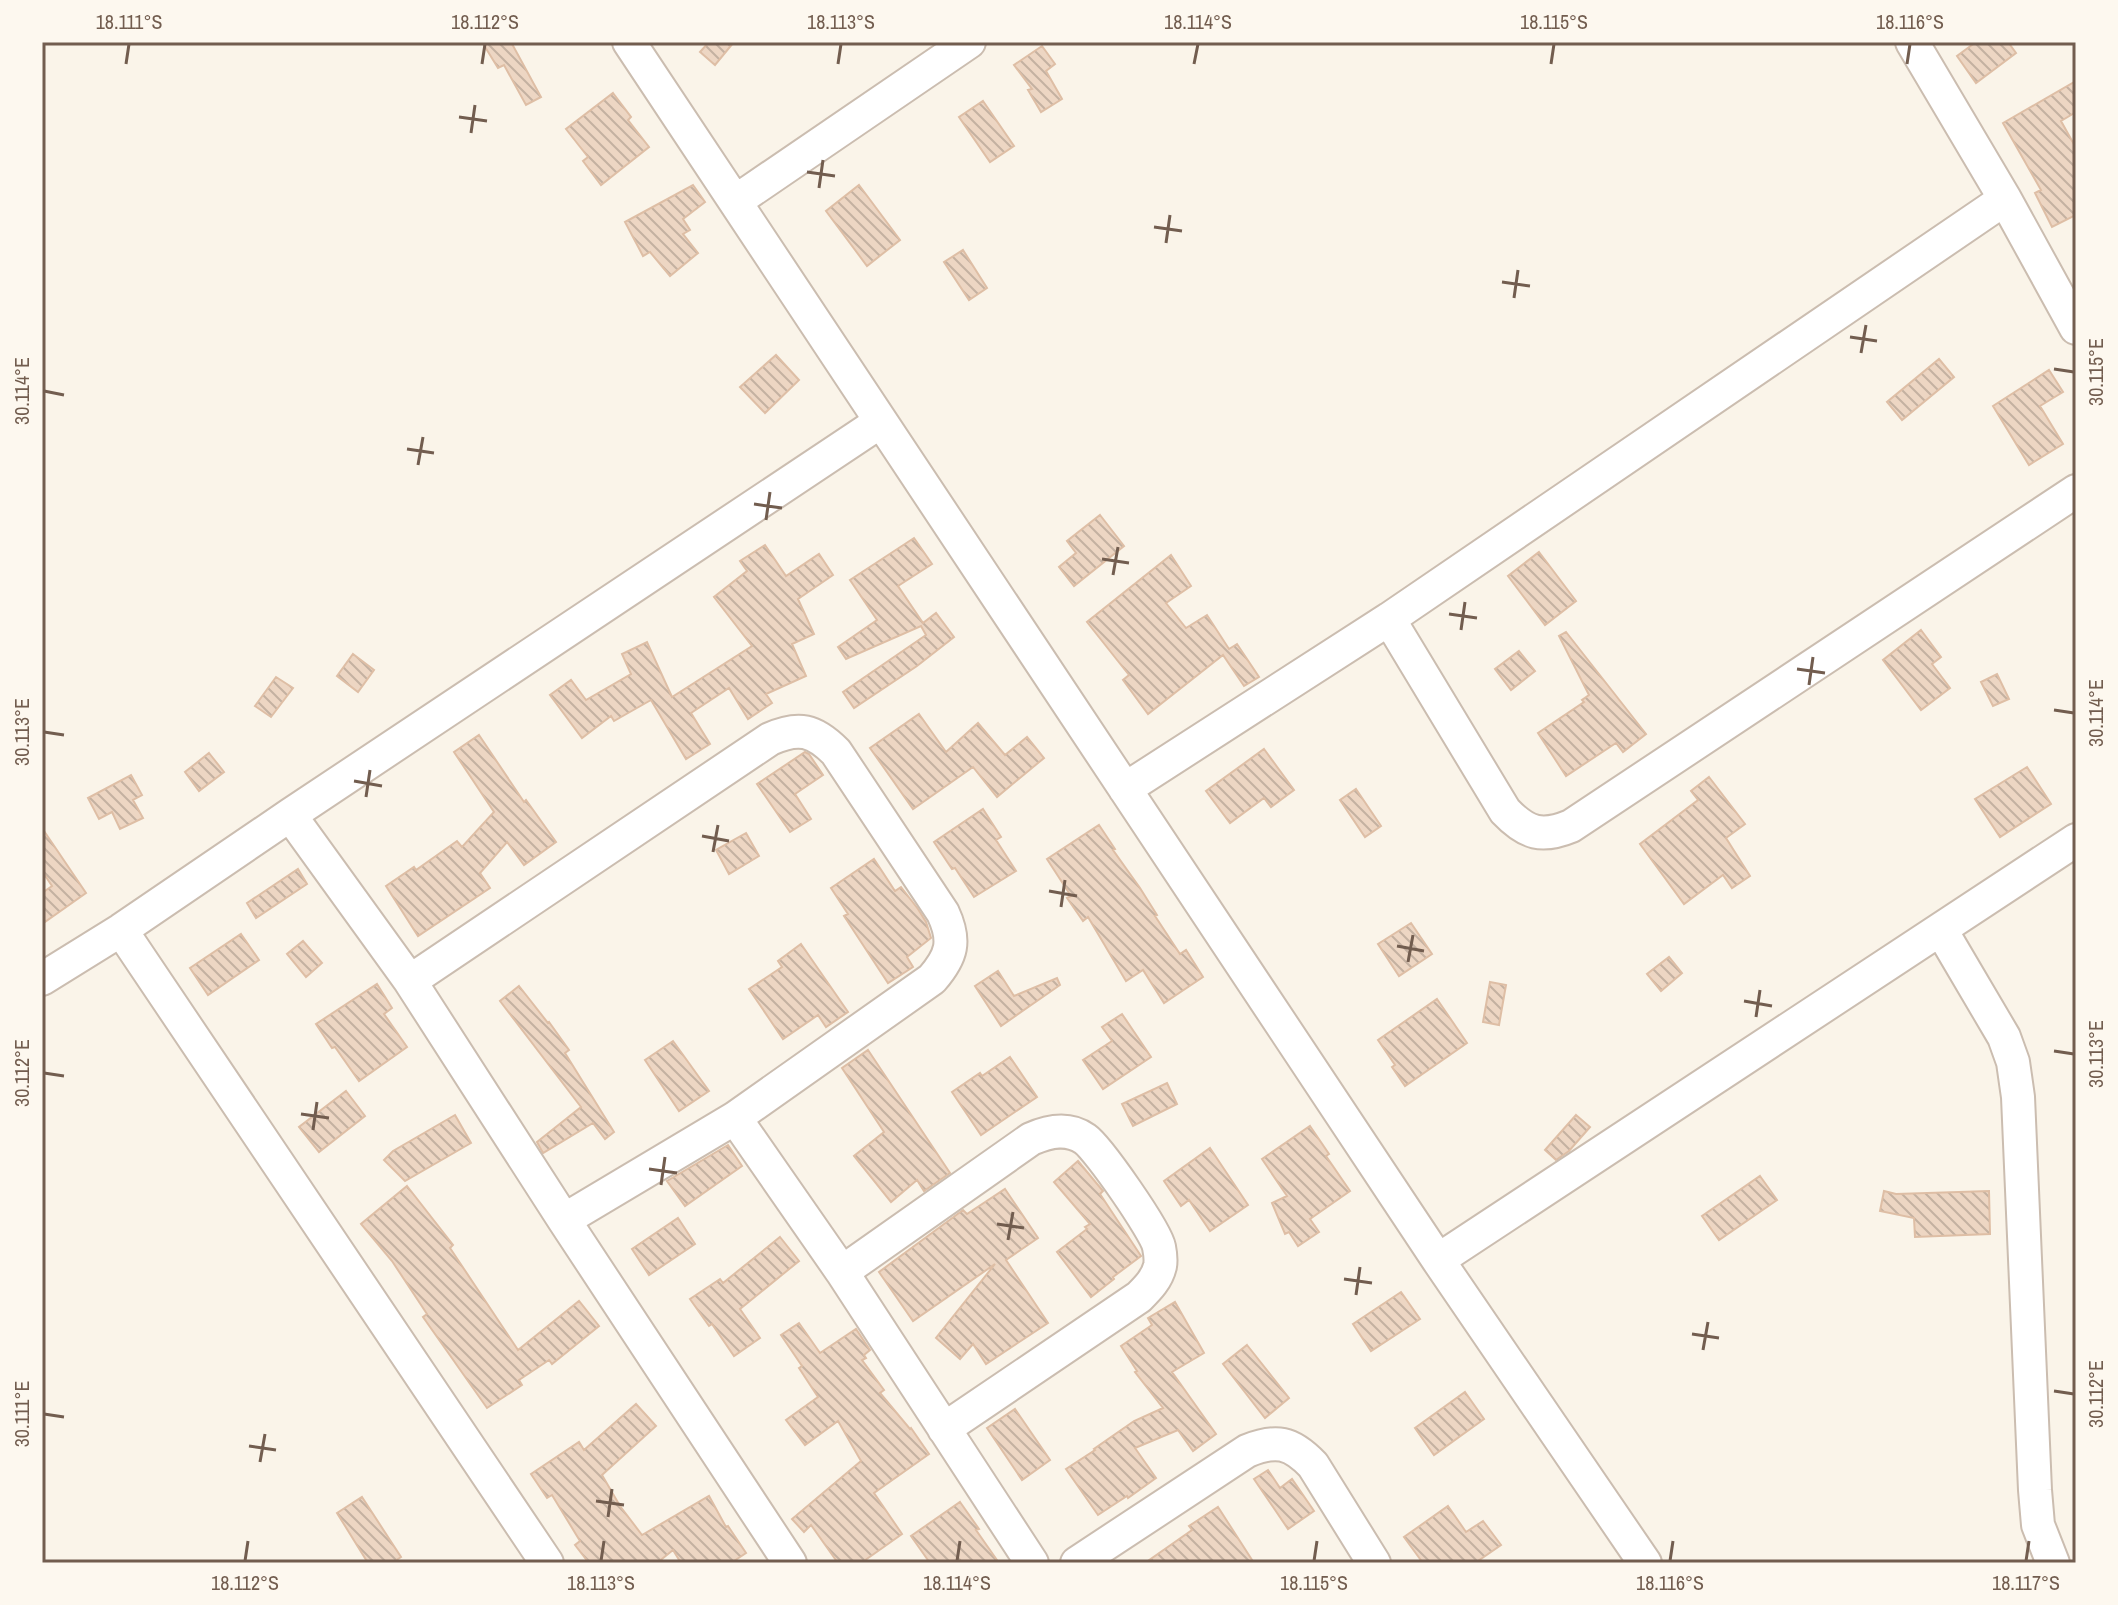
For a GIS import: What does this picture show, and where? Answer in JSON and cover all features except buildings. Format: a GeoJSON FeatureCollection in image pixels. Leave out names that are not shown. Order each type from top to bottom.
{"type":"FeatureCollection","features":[{"type":"Feature","properties":{"kind":"street"},"geometry":{"type":"LineString","coordinates":[[629,42],[1438,1260],[1645,1563]]}},
{"type":"Feature","properties":{"kind":"street"},"geometry":{"type":"LineString","coordinates":[[736,201],[969,42]]}},
{"type":"Feature","properties":{"kind":"street"},"geometry":{"type":"LineString","coordinates":[[1912,42],[2005,199],[2076,328]]}},
{"type":"Feature","properties":{"kind":"street"},"geometry":{"type":"LineString","coordinates":[[1125,789],[1389,619],[2005,199]]}},
{"type":"Feature","properties":{"kind":"street"},"geometry":{"type":"LineString","coordinates":[[42,979],[121,930],[880,422]]}},
{"type":"Feature","properties":{"kind":"street"},"geometry":{"type":"LineString","coordinates":[[1389,619],[1505,811],[1526,829],[1535,833],[1554,833],[1571,826],[2076,491]]}},
{"type":"Feature","properties":{"kind":"street"},"geometry":{"type":"LineString","coordinates":[[410,981],[770,739],[787,732],[805,731],[822,739],[836,752],[943,913],[951,930],[951,948],[944,965],[932,979],[735,1118],[564,1220]]}},
{"type":"Feature","properties":{"kind":"street"},"geometry":{"type":"LineString","coordinates":[[290,815],[410,981],[781,1560]]}},
{"type":"Feature","properties":{"kind":"street"},"geometry":{"type":"LineString","coordinates":[[1438,1260],[2076,840]]}},
{"type":"Feature","properties":{"kind":"street"},"geometry":{"type":"LineString","coordinates":[[121,930],[547,1563]]}},
{"type":"Feature","properties":{"kind":"street"},"geometry":{"type":"LineString","coordinates":[[1941,930],[2004,1037],[2013,1062],[2019,1113],[2035,1490],[2038,1525],[2053,1563]]}},
{"type":"Feature","properties":{"kind":"street"},"geometry":{"type":"LineString","coordinates":[[735,1118],[842,1272],[1032,1563]]}},
{"type":"Feature","properties":{"kind":"street"},"geometry":{"type":"LineString","coordinates":[[842,1272],[1031,1139],[1048,1132],[1067,1132],[1084,1138],[1097,1151],[1152,1230],[1159,1247],[1160,1266],[1153,1284],[1139,1297],[944,1429]]}},
{"type":"Feature","properties":{"kind":"street"},"geometry":{"type":"LineString","coordinates":[[1077,1563],[1247,1451],[1264,1444],[1283,1444],[1300,1452],[1313,1465],[1374,1563]]}}]}
